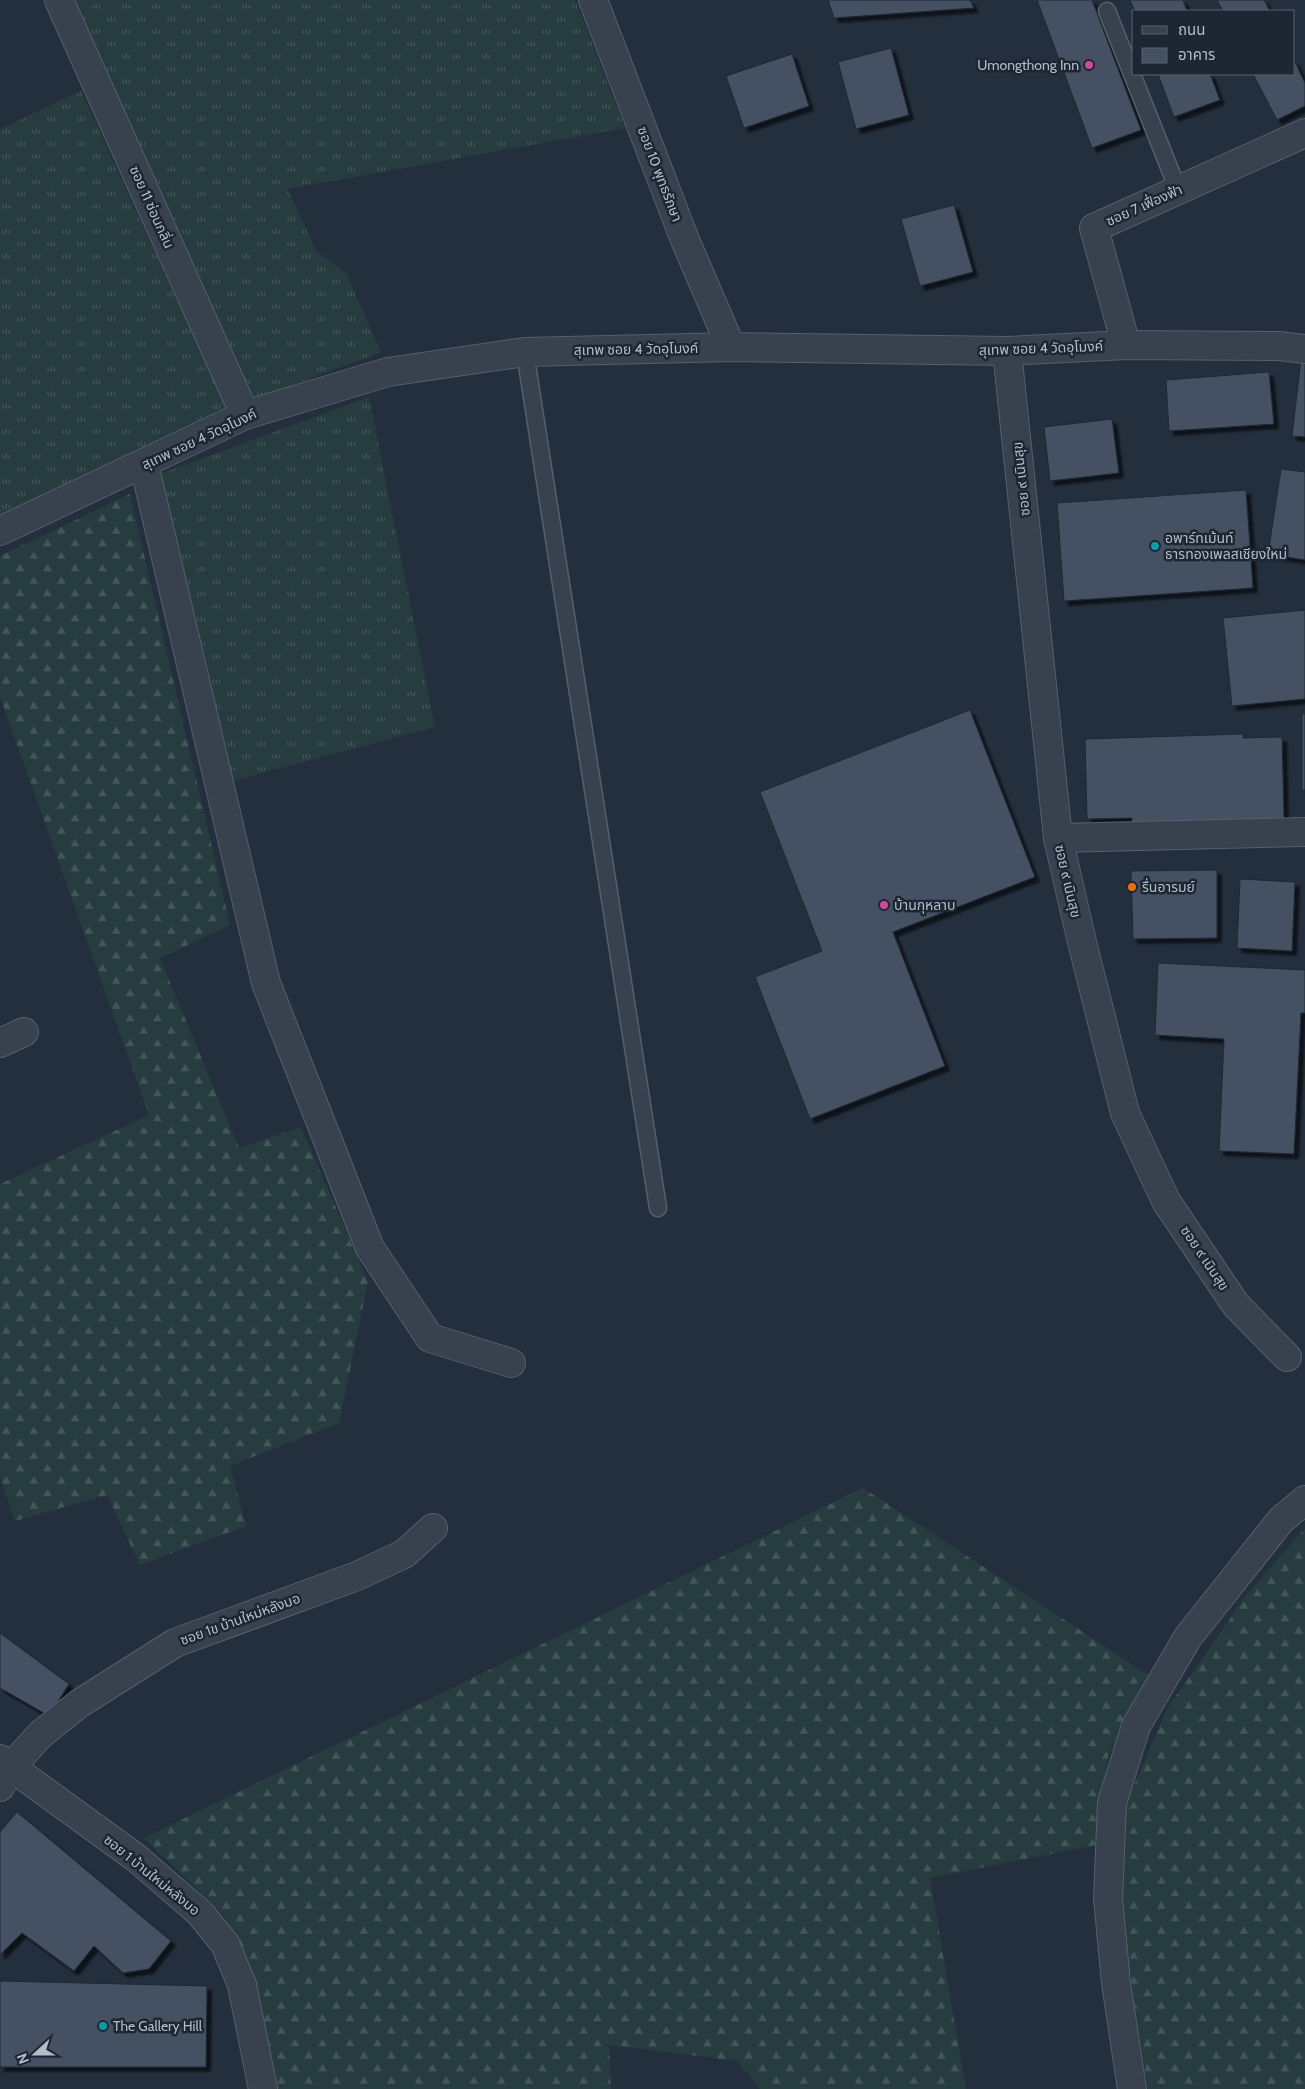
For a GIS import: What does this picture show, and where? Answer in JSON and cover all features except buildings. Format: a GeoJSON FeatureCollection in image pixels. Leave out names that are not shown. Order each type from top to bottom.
{"type":"FeatureCollection","features":[{"type":"Feature","properties":{"kind":"street","name":"ซอย 11 ซ่อนกลิ่น"},"geometry":{"type":"LineString","coordinates":[[59,0],[245,415]]}},
{"type":"Feature","properties":{"kind":"street","name":"ซอย 10 พุทธรักษา"},"geometry":{"type":"LineString","coordinates":[[593,0],[685,240],[731,347]]}},
{"type":"Feature","properties":{"kind":"street","name":"ซอย 7 เฟื่องฟ้า"},"geometry":{"type":"LineString","coordinates":[[1126,345],[1094,228],[1305,133]]}},
{"type":"Feature","properties":{"kind":"street","name":"สุเทพ ซอย 4 วัดอุโมงค์"},"geometry":{"type":"LineString","coordinates":[[0,531],[245,415],[388,372],[525,352],[731,347],[1007,351],[1126,345],[1279,346],[1305,349]]}},
{"type":"Feature","properties":{"kind":"street","name":"ซอย ๙ เนินสุข"},"geometry":{"type":"LineString","coordinates":[[1007,351],[1058,838],[1125,1113],[1166,1201],[1236,1304],[1287,1357]]}},
{"type":"Feature","properties":{"kind":"street"},"geometry":{"type":"LineString","coordinates":[[144,464],[266,983],[370,1248],[430,1338],[511,1363]]}},
{"type":"Feature","properties":{"kind":"street"},"geometry":{"type":"LineString","coordinates":[[1058,838],[1305,832]]}},
{"type":"Feature","properties":{"kind":"street"},"geometry":{"type":"LineString","coordinates":[[1132,2089],[1116,1983],[1108,1898],[1112,1803],[1136,1726],[1188,1637],[1281,1520],[1305,1500]]}},
{"type":"Feature","properties":{"kind":"street","name":"ซอย 1ข บ้านใหม่หลังมอ"},"geometry":{"type":"LineString","coordinates":[[3,1771],[41,1734],[80,1703],[175,1643],[357,1576],[404,1554],[434,1528]]}},
{"type":"Feature","properties":{"kind":"street","name":"ซอย 1 บ้านใหม่หลังมอ"},"geometry":{"type":"LineString","coordinates":[[3,1771],[135,1857],[200,1913],[225,1944],[242,1985],[263,2089]]}},
{"type":"Feature","properties":{"kind":"lane"},"geometry":{"type":"LineString","coordinates":[[1107,11],[1132,74]]}},
{"type":"Feature","properties":{"kind":"lane"},"geometry":{"type":"LineString","coordinates":[[1132,75],[1178,190]]}},
{"type":"Feature","properties":{"kind":"lane"},"geometry":{"type":"LineString","coordinates":[[525,352],[658,1208]]}},
{"type":"Feature","properties":{"kind":"green space"},"geometry":{"type":"Polygon","coordinates":[[[74,0],[575,0],[625,128],[288,189],[316,251],[346,273],[381,352],[251,401],[74,0]]]}},
{"type":"Feature","properties":{"kind":"green space"},"geometry":{"type":"Polygon","coordinates":[[[81,91],[226,407],[0,515],[0,129],[81,91]]]}},
{"type":"Feature","properties":{"kind":"green space"},"geometry":{"type":"Polygon","coordinates":[[[369,397],[435,727],[232,781],[160,474],[369,397]]]}},
{"type":"Feature","properties":{"kind":"green space"},"geometry":{"type":"Polygon","coordinates":[[[130,494],[230,925],[160,958],[239,1148],[301,1127],[368,1282],[339,1423],[230,1466],[246,1526],[140,1565],[107,1495],[15,1521],[0,1477],[0,1184],[149,1115],[0,697],[0,556],[130,494]]]}},
{"type":"Feature","properties":{"kind":"green space"},"geometry":{"type":"Polygon","coordinates":[[[863,1488],[1150,1676],[1108,1756],[1096,1845],[930,1878],[966,2089],[760,2089],[737,2061],[609,2045],[611,2089],[274,2089],[257,1994],[224,1915],[144,1838],[863,1488]]]}},
{"type":"Feature","properties":{"kind":"green space"},"geometry":{"type":"Polygon","coordinates":[[[1305,1528],[1305,2089],[1148,2089],[1122,1924],[1120,1818],[1167,1709],[1248,1593],[1305,1528]]]}},
{"type":"Feature","properties":{"kind":"place","name":"Umongthong Inn"},"geometry":{"type":"Point","coordinates":[1089,65]}},
{"type":"Feature","properties":{"kind":"place","name":"อพาร์ทเม้นท์ ธารทองเพลสเชียงใหม่"},"geometry":{"type":"Point","coordinates":[1155,546]}},
{"type":"Feature","properties":{"kind":"place","name":"รื่นอารมย์"},"geometry":{"type":"Point","coordinates":[1132,887]}},
{"type":"Feature","properties":{"kind":"place","name":"บ้านกุหลาบ"},"geometry":{"type":"Point","coordinates":[884,905]}},
{"type":"Feature","properties":{"kind":"place","name":"The Gallery Hill"},"geometry":{"type":"Point","coordinates":[103,2026]}}]}
